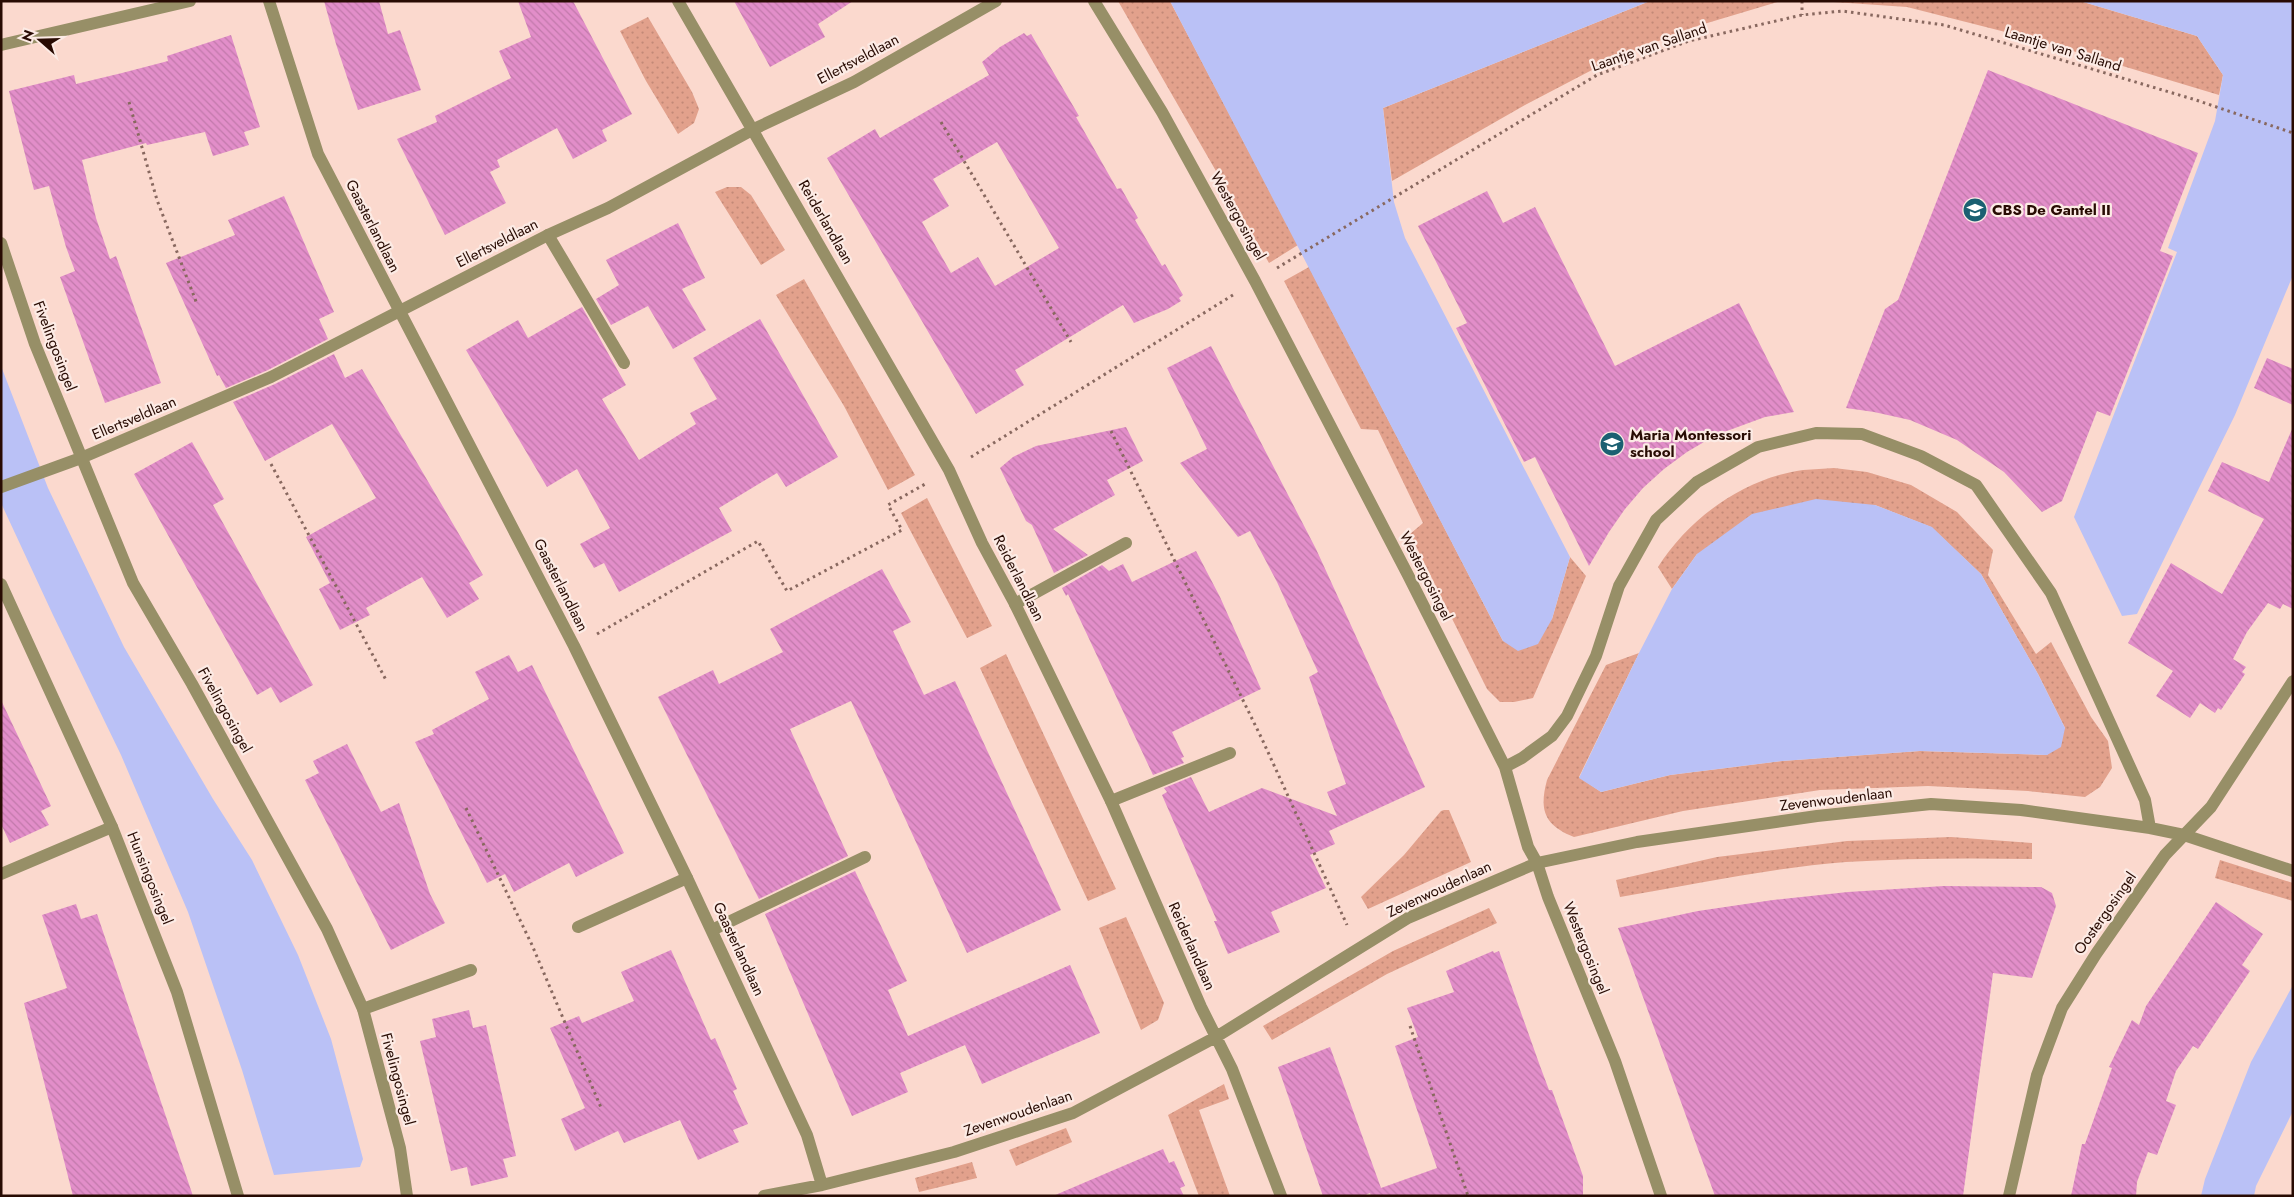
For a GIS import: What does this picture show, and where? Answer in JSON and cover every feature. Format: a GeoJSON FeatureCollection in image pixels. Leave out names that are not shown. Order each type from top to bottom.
{"type":"FeatureCollection","features":[{"type":"Feature","properties":{"kind":"street"},"geometry":{"type":"LineString","coordinates":[[1,45],[190,1]]}},
{"type":"Feature","properties":{"kind":"street","name":"Gaasterlandlaan"},"geometry":{"type":"LineString","coordinates":[[269,1],[318,154],[574,646],[712,930],[808,1135],[822,1185]]}},
{"type":"Feature","properties":{"kind":"street","name":"Reiderlandlaan"},"geometry":{"type":"LineString","coordinates":[[678,1],[754,129],[949,470],[982,542],[1015,604],[1111,801],[1216,1038],[1232,1069],[1281,1196]]}},
{"type":"Feature","properties":{"kind":"street","name":"Ellertsveldlaan"},"geometry":{"type":"LineString","coordinates":[[1,487],[81,458],[271,377],[548,235],[608,208],[754,129],[854,82],[996,1]]}},
{"type":"Feature","properties":{"kind":"street","name":"Westergosingel"},"geometry":{"type":"LineString","coordinates":[[1094,1],[1162,112],[1255,281],[1408,575],[1505,767],[1528,847],[1537,863],[1548,897],[1615,1061],[1661,1196]]}},
{"type":"Feature","properties":{"kind":"street"},"geometry":{"type":"LineString","coordinates":[[548,235],[624,363]]}},
{"type":"Feature","properties":{"kind":"street","name":"Fivelingosingel"},"geometry":{"type":"LineString","coordinates":[[1,243],[35,344],[133,583],[192,684],[327,929],[363,1009],[400,1148],[407,1196]]}},
{"type":"Feature","properties":{"kind":"street"},"geometry":{"type":"LineString","coordinates":[[1505,767],[1522,758],[1552,736],[1567,716],[1596,656],[1619,586],[1656,520],[1697,482],[1758,447],[1816,433],[1862,434],[1921,456],[1976,486],[2051,593],[2145,800],[2150,828]]}},
{"type":"Feature","properties":{"kind":"street"},"geometry":{"type":"LineString","coordinates":[[1015,604],[1126,543]]}},
{"type":"Feature","properties":{"kind":"street","name":"Hunsingosingel"},"geometry":{"type":"LineString","coordinates":[[1,584],[112,827],[177,992],[238,1196]]}},
{"type":"Feature","properties":{"kind":"street","name":"Oostergosingel"},"geometry":{"type":"LineString","coordinates":[[2009,1196],[2037,1075],[2062,1008],[2096,954],[2160,863],[2211,808],[2293,681]]}},
{"type":"Feature","properties":{"kind":"street"},"geometry":{"type":"LineString","coordinates":[[1111,801],[1230,752]]}},
{"type":"Feature","properties":{"kind":"street","name":"Zevenwoudenlaan"},"geometry":{"type":"LineString","coordinates":[[764,1196],[822,1185],[954,1152],[1073,1113],[1216,1038],[1408,918],[1537,863],[1637,842],[1694,833],[1817,816],[1931,804],[2021,810],[2150,828],[2184,835],[2293,871]]}},
{"type":"Feature","properties":{"kind":"street"},"geometry":{"type":"LineString","coordinates":[[1,874],[112,827]]}},
{"type":"Feature","properties":{"kind":"street"},"geometry":{"type":"LineString","coordinates":[[712,930],[865,857]]}},
{"type":"Feature","properties":{"kind":"street"},"geometry":{"type":"LineString","coordinates":[[578,927],[687,878]]}},
{"type":"Feature","properties":{"kind":"street"},"geometry":{"type":"LineString","coordinates":[[363,1009],[472,970]]}},
{"type":"Feature","properties":{"kind":"path"},"geometry":{"type":"LineString","coordinates":[[1802,1],[1802,15]]}},
{"type":"Feature","properties":{"kind":"path","name":"Laantje van Salland"},"geometry":{"type":"LineString","coordinates":[[1285,264],[1465,153],[1597,75],[1689,41],[1802,15],[1842,11],[1944,25],[2196,100],[2293,133]]}},
{"type":"Feature","properties":{"kind":"path"},"geometry":{"type":"LineString","coordinates":[[129,102],[157,200],[196,304]]}},
{"type":"Feature","properties":{"kind":"path"},"geometry":{"type":"LineString","coordinates":[[940,122],[1071,342]]}},
{"type":"Feature","properties":{"kind":"path"},"geometry":{"type":"LineString","coordinates":[[1111,430],[1262,739],[1358,948]]}},
{"type":"Feature","properties":{"kind":"path"},"geometry":{"type":"LineString","coordinates":[[271,464],[386,680]]}},
{"type":"Feature","properties":{"kind":"path"},"geometry":{"type":"LineString","coordinates":[[466,808],[529,937],[602,1110]]}},
{"type":"Feature","properties":{"kind":"path"},"geometry":{"type":"LineString","coordinates":[[1410,1026],[1468,1196]]}},
{"type":"Feature","properties":{"kind":"shaded area"},"geometry":{"type":"Polygon","coordinates":[[[1118,1],[1170,1],[1298,245],[1269,263],[1118,1]]]}},
{"type":"Feature","properties":{"kind":"shaded area"},"geometry":{"type":"Polygon","coordinates":[[[1650,1],[1781,1],[1694,27],[1613,59],[1525,105],[1392,181],[1383,108],[1650,1]]]}},
{"type":"Feature","properties":{"kind":"shaded area"},"geometry":{"type":"Polygon","coordinates":[[[1819,1],[2080,1],[2197,36],[2223,75],[2219,95],[2033,39],[1907,7],[1819,1]]]}},
{"type":"Feature","properties":{"kind":"shaded area"},"geometry":{"type":"Polygon","coordinates":[[[648,17],[692,92],[699,109],[694,123],[678,134],[646,81],[620,31],[648,17]]]}},
{"type":"Feature","properties":{"kind":"shaded area"},"geometry":{"type":"Polygon","coordinates":[[[727,187],[741,187],[751,195],[785,250],[761,265],[715,192],[727,187]]]}},
{"type":"Feature","properties":{"kind":"shaded area"},"geometry":{"type":"Polygon","coordinates":[[[1309,267],[1503,641],[1552,619],[1570,557],[1586,576],[1533,698],[1514,702],[1500,702],[1487,689],[1410,534],[1423,523],[1378,430],[1361,429],[1284,281],[1309,267]]]}},
{"type":"Feature","properties":{"kind":"shaded area"},"geometry":{"type":"Polygon","coordinates":[[[804,279],[915,475],[888,490],[844,406],[776,295],[804,279]]]}},
{"type":"Feature","properties":{"kind":"shaded area"},"geometry":{"type":"Polygon","coordinates":[[[1834,468],[1867,472],[1911,485],[1957,512],[1993,550],[1988,575],[2036,654],[2051,642],[2091,717],[2108,741],[2112,768],[2100,787],[2085,797],[2028,791],[1928,786],[1820,790],[1683,811],[1574,837],[1556,827],[1550,822],[1544,808],[1547,780],[1606,665],[1639,653],[1579,777],[1601,792],[1670,775],[1782,761],[1920,751],[2047,755],[2065,728],[2038,674],[1981,574],[1931,527],[1875,505],[1697,554],[1672,589],[1658,567],[1685,532],[1720,503],[1739,491],[1781,474],[1834,468]]]}},
{"type":"Feature","properties":{"kind":"shaded area"},"geometry":{"type":"Polygon","coordinates":[[[927,498],[992,626],[967,638],[901,513],[927,498]]]}},
{"type":"Feature","properties":{"kind":"shaded area"},"geometry":{"type":"Polygon","coordinates":[[[1006,654],[1116,889],[1088,901],[980,668],[1006,654]]]}},
{"type":"Feature","properties":{"kind":"shaded area"},"geometry":{"type":"Polygon","coordinates":[[[1449,810],[1471,862],[1368,909],[1361,897],[1404,855],[1441,811],[1449,810]]]}},
{"type":"Feature","properties":{"kind":"shaded area"},"geometry":{"type":"Polygon","coordinates":[[[1951,837],[2032,843],[2032,859],[1846,862],[1761,872],[1620,897],[1616,880],[1717,857],[1847,841],[1951,837]]]}},
{"type":"Feature","properties":{"kind":"shaded area"},"geometry":{"type":"Polygon","coordinates":[[[2220,860],[2293,883],[2293,901],[2215,878],[2220,860]]]}},
{"type":"Feature","properties":{"kind":"shaded area"},"geometry":{"type":"Polygon","coordinates":[[[1489,908],[1497,923],[1387,974],[1272,1040],[1263,1026],[1393,951],[1489,908]]]}},
{"type":"Feature","properties":{"kind":"shaded area"},"geometry":{"type":"Polygon","coordinates":[[[1126,917],[1164,1003],[1158,1020],[1141,1030],[1099,928],[1126,917]]]}},
{"type":"Feature","properties":{"kind":"shaded area"},"geometry":{"type":"Polygon","coordinates":[[[1224,1084],[1229,1099],[1199,1110],[1230,1196],[1199,1196],[1168,1115],[1224,1084]]]}},
{"type":"Feature","properties":{"kind":"shaded area"},"geometry":{"type":"Polygon","coordinates":[[[1066,1128],[1072,1142],[1016,1166],[1009,1150],[1066,1128]]]}},
{"type":"Feature","properties":{"kind":"shaded area"},"geometry":{"type":"Polygon","coordinates":[[[972,1162],[977,1178],[919,1192],[915,1178],[972,1162]]]}},
{"type":"Feature","properties":{"kind":"water"},"geometry":{"type":"Polygon","coordinates":[[[1170,1],[1650,1],[1383,108],[1394,202],[1405,238],[1570,557],[1552,619],[1538,644],[1518,651],[1503,641],[1170,1]]]}},
{"type":"Feature","properties":{"kind":"water"},"geometry":{"type":"Polygon","coordinates":[[[2080,1],[2293,1],[2293,275],[2235,415],[2137,614],[2122,616],[2074,517],[2177,252],[2168,248],[2215,121],[2223,75],[2197,36],[2080,1]]]}},
{"type":"Feature","properties":{"kind":"water"},"geometry":{"type":"Polygon","coordinates":[[[1,366],[48,488],[124,647],[213,799],[252,860],[298,955],[331,1039],[363,1159],[360,1167],[274,1175],[242,1070],[188,912],[121,755],[1,503],[1,366]]]}},
{"type":"Feature","properties":{"kind":"water"},"geometry":{"type":"Polygon","coordinates":[[[1816,499],[1875,505],[1932,527],[1981,574],[2038,674],[2065,728],[2061,747],[2047,755],[1920,751],[1782,761],[1670,775],[1601,792],[1579,778],[1672,589],[1697,554],[1752,514],[1816,499]]]}},
{"type":"Feature","properties":{"kind":"water"},"geometry":{"type":"Polygon","coordinates":[[[2293,985],[2293,1111],[2256,1186],[2254,1196],[2201,1196],[2205,1179],[2251,1062],[2293,985]]]}},
{"type":"Feature","properties":{"kind":"building"},"geometry":{"type":"Polygon","coordinates":[[[324,1],[379,1],[388,34],[400,30],[421,90],[358,110],[324,1]]]}},
{"type":"Feature","properties":{"kind":"building"},"geometry":{"type":"Polygon","coordinates":[[[518,1],[573,1],[632,114],[602,130],[607,141],[573,159],[557,128],[497,160],[500,167],[490,172],[506,203],[445,235],[397,139],[437,122],[435,116],[511,78],[499,51],[531,37],[518,1]]]}},
{"type":"Feature","properties":{"kind":"building"},"geometry":{"type":"Polygon","coordinates":[[[734,1],[853,1],[818,24],[825,37],[770,67],[734,1]]]}},
{"type":"Feature","properties":{"kind":"building"},"geometry":{"type":"Polygon","coordinates":[[[1024,33],[1027,36],[1031,34],[1079,116],[1076,117],[1117,189],[1121,188],[1138,218],[1135,220],[1162,266],[1165,264],[1183,295],[1179,298],[1181,301],[1168,309],[1134,323],[1123,305],[1015,370],[1024,385],[976,414],[827,158],[875,129],[880,138],[989,75],[982,62],[1000,47],[1024,33]],[[997,142],[933,179],[949,206],[922,222],[951,273],[978,257],[995,286],[1059,248],[997,142]]]}},
{"type":"Feature","properties":{"kind":"building"},"geometry":{"type":"Polygon","coordinates":[[[231,35],[260,127],[244,132],[249,145],[213,156],[205,132],[147,145],[146,143],[82,160],[96,218],[110,259],[116,256],[161,383],[105,403],[60,277],[75,271],[66,247],[49,186],[34,190],[9,91],[74,75],[76,84],[122,73],[168,61],[167,56],[231,35]]]}},
{"type":"Feature","properties":{"kind":"building"},"geometry":{"type":"Polygon","coordinates":[[[1988,70],[2198,153],[2160,251],[2173,256],[2110,416],[2097,411],[2062,501],[2042,512],[2004,472],[1957,440],[1910,420],[1846,408],[1885,309],[1898,300],[1988,70]]]}},
{"type":"Feature","properties":{"kind":"building"},"geometry":{"type":"Polygon","coordinates":[[[1487,191],[1503,223],[1535,207],[1615,366],[1739,303],[1794,412],[1765,417],[1716,435],[1687,452],[1664,469],[1643,488],[1625,509],[1589,566],[1535,457],[1524,462],[1456,328],[1467,323],[1418,226],[1487,191]]]}},
{"type":"Feature","properties":{"kind":"building"},"geometry":{"type":"Polygon","coordinates":[[[284,196],[334,312],[319,319],[328,339],[268,370],[226,388],[219,375],[217,376],[166,263],[235,235],[228,220],[284,196]]]}},
{"type":"Feature","properties":{"kind":"building"},"geometry":{"type":"Polygon","coordinates":[[[678,223],[705,278],[682,289],[706,330],[673,349],[648,306],[611,325],[596,299],[619,285],[606,260],[678,223]]]}},
{"type":"Feature","properties":{"kind":"building"},"geometry":{"type":"Polygon","coordinates":[[[582,307],[626,385],[602,399],[639,460],[696,424],[690,413],[717,399],[693,358],[760,319],[838,457],[786,487],[777,473],[719,508],[732,531],[619,592],[604,563],[594,568],[580,544],[610,528],[577,469],[547,487],[466,350],[518,320],[528,338],[582,307]]]}},
{"type":"Feature","properties":{"kind":"building"},"geometry":{"type":"Polygon","coordinates":[[[1211,346],[1316,549],[1425,787],[1329,831],[1335,844],[1310,855],[1326,888],[1271,912],[1280,932],[1228,954],[1214,921],[1217,921],[1162,795],[1167,792],[1164,788],[1191,777],[1209,812],[1262,788],[1337,816],[1327,792],[1346,784],[1309,677],[1318,672],[1277,582],[1250,531],[1238,537],[1180,463],[1207,449],[1167,368],[1211,346]]]}},
{"type":"Feature","properties":{"kind":"building"},"geometry":{"type":"Polygon","coordinates":[[[334,354],[345,378],[362,369],[483,575],[469,583],[479,599],[447,618],[422,577],[366,608],[370,615],[340,630],[319,589],[330,583],[306,537],[376,498],[332,424],[265,461],[233,402],[275,384],[334,354]]]}},
{"type":"Feature","properties":{"kind":"building"},"geometry":{"type":"Polygon","coordinates":[[[2267,358],[2293,369],[2293,405],[2254,388],[2267,358]]]}},
{"type":"Feature","properties":{"kind":"building"},"geometry":{"type":"Polygon","coordinates":[[[1126,427],[1143,461],[1107,480],[1115,495],[1053,529],[1088,555],[1054,573],[1032,525],[1026,521],[1000,468],[1013,457],[1036,446],[1126,427]]]}},
{"type":"Feature","properties":{"kind":"building"},"geometry":{"type":"Polygon","coordinates":[[[2293,427],[2293,609],[2283,604],[2280,609],[2268,603],[2247,632],[2233,659],[2246,667],[2242,672],[2245,674],[2221,710],[2218,708],[2215,713],[2200,703],[2190,718],[2156,696],[2173,671],[2128,643],[2171,563],[2222,594],[2264,519],[2208,491],[2222,462],[2269,482],[2293,427]]]}},
{"type":"Feature","properties":{"kind":"building"},"geometry":{"type":"Polygon","coordinates":[[[192,442],[224,499],[213,505],[313,685],[280,703],[271,687],[257,695],[134,474],[192,442]]]}},
{"type":"Feature","properties":{"kind":"building"},"geometry":{"type":"Polygon","coordinates":[[[1196,551],[1220,597],[1261,689],[1172,732],[1184,757],[1181,758],[1184,763],[1153,775],[1068,594],[1066,596],[1062,588],[1102,565],[1109,571],[1123,564],[1132,582],[1196,551]]]}},
{"type":"Feature","properties":{"kind":"building"},"geometry":{"type":"Polygon","coordinates":[[[882,569],[911,622],[893,631],[924,695],[955,681],[1061,910],[967,953],[851,701],[790,729],[848,856],[759,899],[658,697],[713,670],[719,684],[783,652],[770,629],[882,569]]]}},
{"type":"Feature","properties":{"kind":"building"},"geometry":{"type":"Polygon","coordinates":[[[509,655],[518,672],[532,665],[624,853],[576,877],[569,863],[514,892],[505,874],[487,883],[415,742],[434,734],[432,730],[489,699],[475,672],[509,655]]]}},
{"type":"Feature","properties":{"kind":"building"},"geometry":{"type":"Polygon","coordinates":[[[1,700],[51,806],[41,811],[49,825],[10,843],[1,824],[1,700]]]}},
{"type":"Feature","properties":{"kind":"building"},"geometry":{"type":"Polygon","coordinates":[[[347,744],[381,812],[399,803],[430,894],[445,923],[391,950],[305,780],[319,773],[313,761],[347,744]]]}},
{"type":"Feature","properties":{"kind":"building"},"geometry":{"type":"Polygon","coordinates":[[[855,871],[907,981],[888,990],[908,1036],[1070,965],[1100,1033],[982,1084],[965,1045],[900,1073],[908,1092],[852,1116],[765,914],[855,871]]]}},
{"type":"Feature","properties":{"kind":"building"},"geometry":{"type":"Polygon","coordinates":[[[1944,886],[2041,887],[2052,893],[2056,906],[2032,978],[1993,973],[1963,1196],[1715,1196],[1618,928],[1698,911],[1773,900],[1848,892],[1944,886]]]}},
{"type":"Feature","properties":{"kind":"building"},"geometry":{"type":"Polygon","coordinates":[[[2216,902],[2263,934],[2242,965],[2250,971],[2198,1049],[2193,1046],[2176,1071],[2166,1101],[2176,1105],[2157,1155],[2148,1152],[2137,1182],[2136,1196],[2071,1196],[2082,1144],[2085,1144],[2112,1068],[2109,1067],[2132,1020],[2139,1025],[2146,1006],[2216,902]]]}},
{"type":"Feature","properties":{"kind":"building"},"geometry":{"type":"Polygon","coordinates":[[[76,904],[81,919],[97,914],[193,1196],[73,1196],[24,1003],[67,988],[42,915],[76,904]]]}},
{"type":"Feature","properties":{"kind":"building"},"geometry":{"type":"Polygon","coordinates":[[[671,950],[711,1040],[715,1038],[737,1089],[733,1091],[748,1124],[733,1130],[739,1142],[698,1160],[680,1120],[624,1143],[618,1131],[575,1151],[561,1119],[585,1108],[550,1028],[579,1016],[582,1023],[634,1001],[621,972],[671,950]]]}},
{"type":"Feature","properties":{"kind":"building"},"geometry":{"type":"Polygon","coordinates":[[[1493,951],[1494,953],[1499,951],[1549,1090],[1552,1090],[1583,1176],[1583,1196],[1371,1196],[1370,1193],[1363,1196],[1323,1196],[1278,1067],[1330,1047],[1381,1188],[1437,1168],[1395,1046],[1418,1037],[1407,1008],[1454,992],[1446,971],[1493,951]]]}},
{"type":"Feature","properties":{"kind":"building"},"geometry":{"type":"Polygon","coordinates":[[[469,1010],[473,1028],[486,1025],[516,1156],[503,1159],[508,1177],[471,1186],[467,1167],[451,1171],[420,1041],[436,1037],[432,1019],[469,1010]]]}},
{"type":"Feature","properties":{"kind":"building"},"geometry":{"type":"Polygon","coordinates":[[[1163,1149],[1169,1163],[1174,1161],[1185,1186],[1180,1188],[1184,1196],[1053,1196],[1163,1149]]]}},
{"type":"Feature","properties":{"kind":"place","name":"CBS De Gantel II"},"geometry":{"type":"Point","coordinates":[1975,210]}},
{"type":"Feature","properties":{"kind":"place","name":"Maria Montessori school"},"geometry":{"type":"Point","coordinates":[1612,444]}}]}
